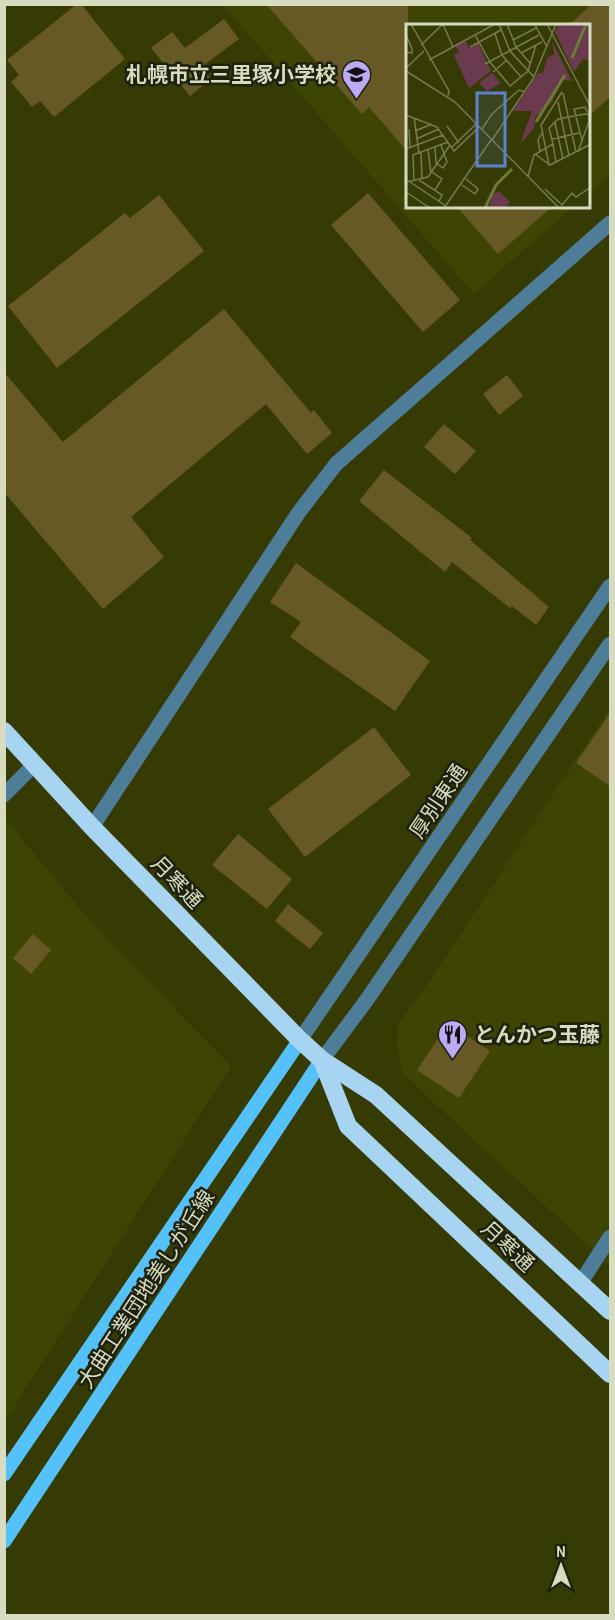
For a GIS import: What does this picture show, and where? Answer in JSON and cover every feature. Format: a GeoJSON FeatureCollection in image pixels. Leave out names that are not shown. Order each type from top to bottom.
{"type":"FeatureCollection","features":[{"type":"Feature","properties":{"kind":"highway","name":"月寒通"},"geometry":{"type":"LineString","coordinates":[[4,731],[92,827],[300,1040],[322,1060],[376,1095],[610,1311]]}},
{"type":"Feature","properties":{"kind":"highway","name":"月寒通"},"geometry":{"type":"LineString","coordinates":[[322,1060],[348,1126],[610,1374]]}},
{"type":"Feature","properties":{"kind":"main road","name":"大曲工業団地美しが丘線"},"geometry":{"type":"LineString","coordinates":[[4,1474],[300,1040]]}},
{"type":"Feature","properties":{"kind":"main road","name":"大曲工業団地美しが丘線"},"geometry":{"type":"LineString","coordinates":[[4,1541],[322,1060]]}},
{"type":"Feature","properties":{"kind":"street"},"geometry":{"type":"LineString","coordinates":[[92,827],[298,512],[336,464],[610,223]]}},
{"type":"Feature","properties":{"kind":"street","name":"厚別東通"},"geometry":{"type":"LineString","coordinates":[[300,1040],[610,586]]}},
{"type":"Feature","properties":{"kind":"street"},"geometry":{"type":"LineString","coordinates":[[322,1060],[366,1001],[610,644]]}},
{"type":"Feature","properties":{"kind":"street"},"geometry":{"type":"LineString","coordinates":[[4,795],[35,764]]}},
{"type":"Feature","properties":{"kind":"street"},"geometry":{"type":"LineString","coordinates":[[581,1282],[610,1236]]}},
{"type":"Feature","properties":{"kind":"shaded area","name":"札幌市立三里塚小学校"},"geometry":{"type":"Polygon","coordinates":[[[223,5],[610,5],[610,174],[591,192],[591,24],[406,24],[406,208],[572,208],[474,294],[223,5]]]}},
{"type":"Feature","properties":{"kind":"shaded area"},"geometry":{"type":"Polygon","coordinates":[[[610,708],[610,1266],[402,1073],[397,1047],[398,1024],[420,995],[610,708]]]}},
{"type":"Feature","properties":{"kind":"shaded area"},"geometry":{"type":"Polygon","coordinates":[[[5,818],[90,921],[231,1066],[5,1421],[4,1028],[15,1014],[5,1026],[5,818]]]}},
{"type":"Feature","properties":{"kind":"building"},"geometry":{"type":"Polygon","coordinates":[[[77,4],[81,4],[125,59],[54,117],[40,101],[32,107],[11,82],[19,75],[7,60],[77,4]]]}},
{"type":"Feature","properties":{"kind":"building"},"geometry":{"type":"Polygon","coordinates":[[[266,4],[408,4],[406,150],[369,107],[362,114],[266,4]]]}},
{"type":"Feature","properties":{"kind":"building"},"geometry":{"type":"Polygon","coordinates":[[[592,4],[610,4],[610,97],[591,114],[591,24],[570,24],[592,4]]]}},
{"type":"Feature","properties":{"kind":"building"},"geometry":{"type":"Polygon","coordinates":[[[224,19],[239,39],[201,67],[211,79],[190,96],[151,48],[172,32],[185,48],[224,19]]]}},
{"type":"Feature","properties":{"kind":"building"},"geometry":{"type":"Polygon","coordinates":[[[368,193],[460,300],[423,332],[331,225],[368,193]]]}},
{"type":"Feature","properties":{"kind":"building"},"geometry":{"type":"Polygon","coordinates":[[[159,195],[204,251],[57,368],[8,306],[125,213],[130,218],[159,195]]]}},
{"type":"Feature","properties":{"kind":"building"},"geometry":{"type":"Polygon","coordinates":[[[458,208],[551,208],[498,254],[458,208]]]}},
{"type":"Feature","properties":{"kind":"building"},"geometry":{"type":"Polygon","coordinates":[[[224,309],[311,413],[314,410],[332,433],[307,454],[266,404],[131,517],[164,557],[103,609],[4,492],[4,372],[63,442],[224,309]]]}},
{"type":"Feature","properties":{"kind":"building"},"geometry":{"type":"Polygon","coordinates":[[[507,375],[523,396],[499,415],[483,394],[507,375]]]}},
{"type":"Feature","properties":{"kind":"building"},"geometry":{"type":"Polygon","coordinates":[[[444,424],[476,451],[455,474],[424,447],[444,424]]]}},
{"type":"Feature","properties":{"kind":"building"},"geometry":{"type":"Polygon","coordinates":[[[384,470],[472,538],[470,540],[549,607],[536,625],[512,606],[510,608],[452,562],[445,572],[359,501],[384,470]]]}},
{"type":"Feature","properties":{"kind":"building"},"geometry":{"type":"Polygon","coordinates":[[[296,563],[430,661],[395,711],[290,637],[301,622],[270,602],[296,563]]]}},
{"type":"Feature","properties":{"kind":"building"},"geometry":{"type":"Polygon","coordinates":[[[610,713],[610,786],[576,763],[610,713]]]}},
{"type":"Feature","properties":{"kind":"building"},"geometry":{"type":"Polygon","coordinates":[[[374,727],[411,775],[305,857],[268,809],[374,727]]]}},
{"type":"Feature","properties":{"kind":"building"},"geometry":{"type":"Polygon","coordinates":[[[238,834],[292,879],[267,909],[212,865],[238,834]]]}},
{"type":"Feature","properties":{"kind":"building"},"geometry":{"type":"Polygon","coordinates":[[[288,904],[323,933],[310,949],[275,921],[288,904]]]}},
{"type":"Feature","properties":{"kind":"building"},"geometry":{"type":"Polygon","coordinates":[[[33,934],[51,950],[31,974],[13,958],[33,934]]]}},
{"type":"Feature","properties":{"kind":"building"},"geometry":{"type":"Polygon","coordinates":[[[448,1024],[490,1051],[459,1098],[417,1070],[448,1024]]]}},
{"type":"Feature","properties":{"kind":"place","name":"札幌市立三里塚小学校"},"geometry":{"type":"Point","coordinates":[357,100]}},
{"type":"Feature","properties":{"kind":"place","name":"とんかつ玉藤"},"geometry":{"type":"Point","coordinates":[453,1060]}}]}
